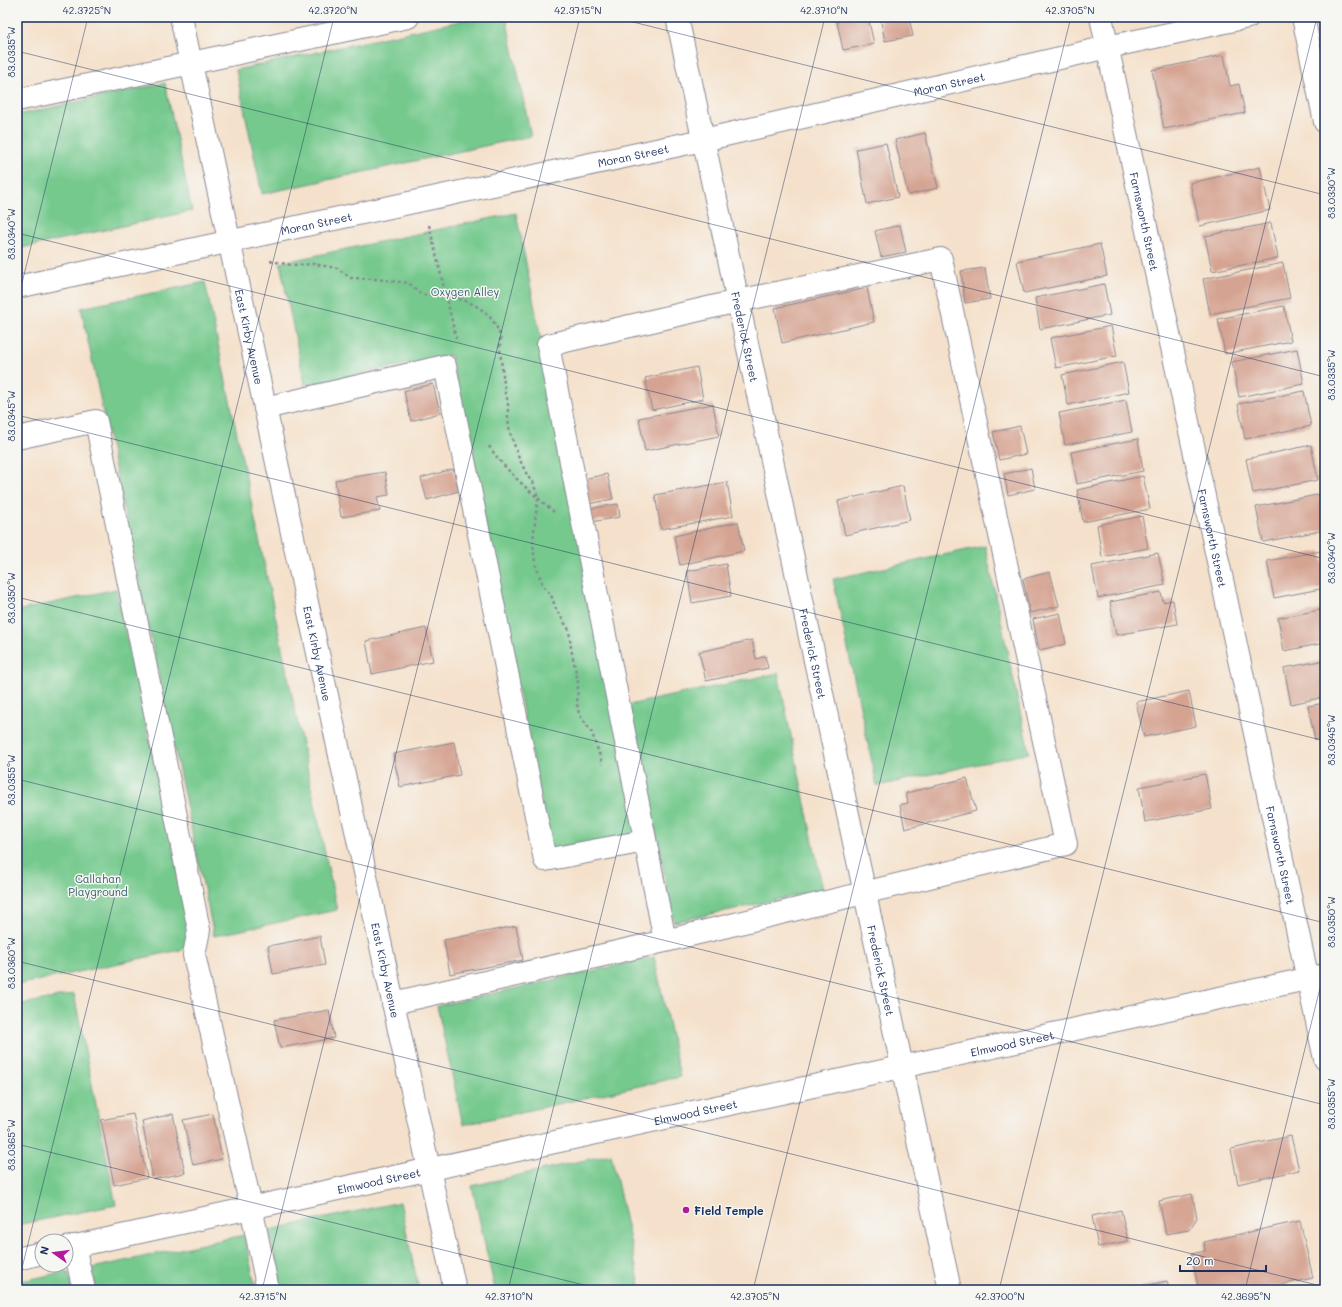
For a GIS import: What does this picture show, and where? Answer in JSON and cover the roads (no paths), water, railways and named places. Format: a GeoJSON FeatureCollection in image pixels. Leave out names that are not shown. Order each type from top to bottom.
{"type":"FeatureCollection","features":[{"type":"Feature","properties":{"kind":"street","name":"East Kirby Avenue"},"geometry":{"type":"LineString","coordinates":[[181,17],[455,1290]]}},
{"type":"Feature","properties":{"kind":"street"},"geometry":{"type":"LineString","coordinates":[[17,100],[408,17]]}},
{"type":"Feature","properties":{"kind":"street","name":"Frederick Street"},"geometry":{"type":"LineString","coordinates":[[677,17],[950,1290]]}},
{"type":"Feature","properties":{"kind":"street","name":"Farnsworth Street"},"geometry":{"type":"LineString","coordinates":[[1101,17],[1316,976],[1325,1059]]}},
{"type":"Feature","properties":{"kind":"street","name":"Moran Street"},"geometry":{"type":"LineString","coordinates":[[17,287],[703,140],[1108,47],[1248,17]]}},
{"type":"Feature","properties":{"kind":"street"},"geometry":{"type":"LineString","coordinates":[[1302,17],[1325,122]]}},
{"type":"Feature","properties":{"kind":"street"},"geometry":{"type":"LineString","coordinates":[[393,1003],[664,941],[1066,844],[941,259],[738,301],[548,345],[664,941]]}},
{"type":"Feature","properties":{"kind":"street"},"geometry":{"type":"LineString","coordinates":[[265,408],[445,366],[545,860],[645,842]]}},
{"type":"Feature","properties":{"kind":"street"},"geometry":{"type":"LineString","coordinates":[[17,438],[96,421],[199,930],[194,955],[251,1207],[268,1290]]}},
{"type":"Feature","properties":{"kind":"street","name":"Elmwood Street"},"geometry":{"type":"LineString","coordinates":[[74,1246],[1316,976]]}},
{"type":"Feature","properties":{"kind":"street"},"geometry":{"type":"LineString","coordinates":[[17,1259],[34,1255]]}},
{"type":"Feature","properties":{"kind":"street"},"geometry":{"type":"LineString","coordinates":[[74,1259],[84,1290]]}},
{"type":"Feature","properties":{"kind":"place","name":"Field Temple"},"geometry":{"type":"Point","coordinates":[686,1210]}},
{"type":"Feature","properties":{"kind":"park label","name":"Oxygen Alley"},"geometry":{"type":"Point","coordinates":[465,291]}},
{"type":"Feature","properties":{"kind":"park label","name":"Callahan Playground"},"geometry":{"type":"Point","coordinates":[98,884]}}]}
